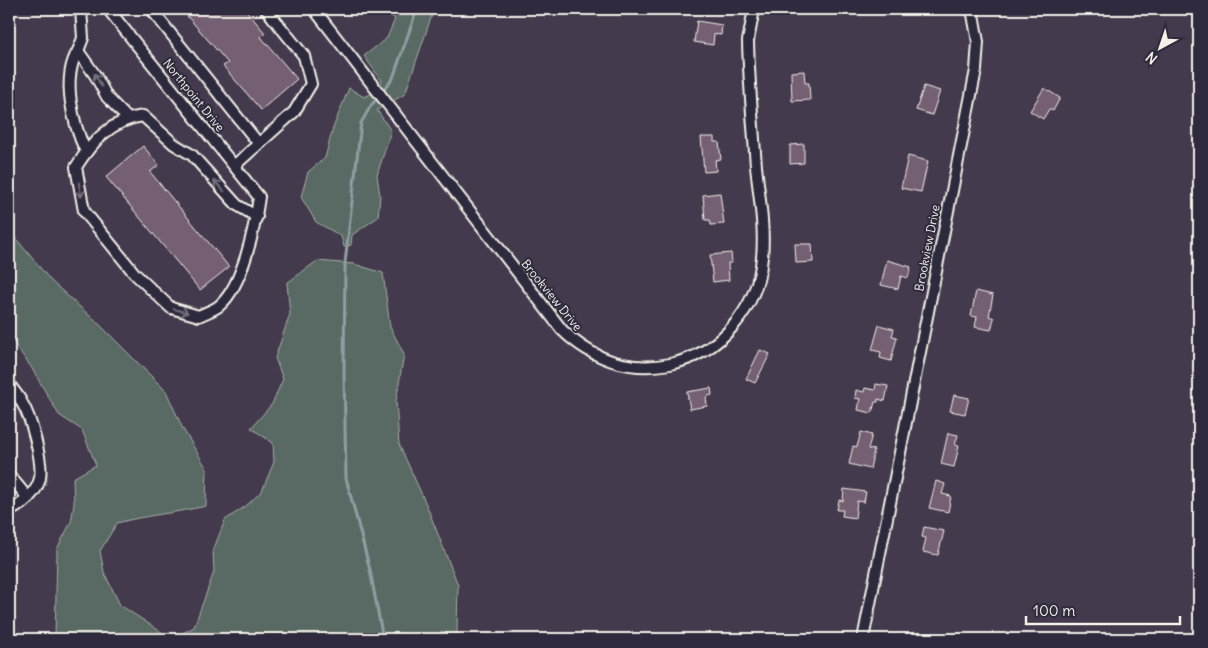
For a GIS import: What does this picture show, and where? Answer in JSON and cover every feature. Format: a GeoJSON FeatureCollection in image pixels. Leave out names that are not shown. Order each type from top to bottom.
{"type":"FeatureCollection","features":[{"type":"Feature","properties":{"kind":"street"},"geometry":{"type":"LineString","coordinates":[[80,9],[83,38],[72,60],[70,110],[86,152]]}},
{"type":"Feature","properties":{"kind":"street","name":"Northpoint Drive"},"geometry":{"type":"LineString","coordinates":[[108,9],[260,197],[256,216]]}},
{"type":"Feature","properties":{"kind":"street"},"geometry":{"type":"LineString","coordinates":[[150,9],[258,144]]}},
{"type":"Feature","properties":{"kind":"street"},"geometry":{"type":"LineString","coordinates":[[234,166],[294,112],[311,84],[304,56],[266,9]]}},
{"type":"Feature","properties":{"kind":"street","name":"Brookview Drive"},"geometry":{"type":"LineString","coordinates":[[314,9],[550,316],[571,339],[596,355],[625,365],[649,367],[674,363],[696,355],[726,334],[748,305],[760,271],[763,247],[748,41],[754,9]]}},
{"type":"Feature","properties":{"kind":"street","name":"Brookview Drive"},"geometry":{"type":"LineString","coordinates":[[863,639],[976,70],[978,42],[972,9]]}},
{"type":"Feature","properties":{"kind":"street"},"geometry":{"type":"LineString","coordinates":[[78,51],[95,75],[107,97],[127,118]]}},
{"type":"Feature","properties":{"kind":"street"},"geometry":{"type":"LineString","coordinates":[[143,116],[174,144],[192,155],[237,205],[256,216],[247,254],[236,281],[220,305],[200,316],[171,308],[135,274],[84,211],[76,168],[91,144],[127,118],[143,116]]}},
{"type":"Feature","properties":{"kind":"street"},"geometry":{"type":"LineString","coordinates":[[9,384],[23,403],[40,467],[40,478],[35,489],[28,498],[9,511]]}},
{"type":"Feature","properties":{"kind":"street"},"geometry":{"type":"LineString","coordinates":[[9,475],[28,498]]}},
{"type":"Feature","properties":{"kind":"green space"},"geometry":{"type":"Polygon","coordinates":[[[381,9],[434,9],[405,94],[377,110],[391,131],[377,175],[380,196],[378,217],[352,235],[351,245],[344,247],[341,236],[316,222],[301,197],[308,172],[325,158],[333,128],[349,88],[364,97],[369,95],[382,81],[364,56],[387,38],[395,19],[381,9]]]}},
{"type":"Feature","properties":{"kind":"green space"},"geometry":{"type":"Polygon","coordinates":[[[9,230],[51,281],[100,325],[166,391],[183,429],[207,469],[206,506],[117,523],[100,551],[104,572],[120,605],[172,639],[55,639],[57,549],[71,522],[74,504],[73,478],[96,465],[82,430],[59,415],[31,367],[9,336],[9,230]]]}},
{"type":"Feature","properties":{"kind":"green space"},"geometry":{"type":"Polygon","coordinates":[[[317,261],[354,264],[383,273],[390,327],[404,354],[396,401],[399,444],[426,504],[458,585],[457,631],[459,639],[172,639],[194,627],[214,572],[213,551],[225,520],[246,506],[262,491],[274,462],[273,443],[251,428],[272,404],[283,379],[275,358],[290,314],[287,283],[317,261]]]}},
{"type":"Feature","properties":{"kind":"building"},"geometry":{"type":"Polygon","coordinates":[[[181,9],[245,9],[265,33],[261,37],[297,79],[261,110],[223,66],[228,63],[181,9]]]}},
{"type":"Feature","properties":{"kind":"building"},"geometry":{"type":"Polygon","coordinates":[[[697,21],[722,25],[721,35],[714,34],[713,45],[694,42],[697,21]]]}},
{"type":"Feature","properties":{"kind":"building"},"geometry":{"type":"Polygon","coordinates":[[[804,71],[805,83],[809,83],[810,100],[792,101],[791,72],[804,71]]]}},
{"type":"Feature","properties":{"kind":"building"},"geometry":{"type":"Polygon","coordinates":[[[924,86],[940,91],[932,115],[916,110],[924,86]]]}},
{"type":"Feature","properties":{"kind":"building"},"geometry":{"type":"Polygon","coordinates":[[[1044,88],[1060,98],[1053,111],[1049,109],[1043,119],[1030,111],[1044,88]]]}},
{"type":"Feature","properties":{"kind":"building"},"geometry":{"type":"Polygon","coordinates":[[[701,137],[714,137],[714,142],[719,142],[721,159],[715,160],[716,171],[704,172],[701,137]]]}},
{"type":"Feature","properties":{"kind":"building"},"geometry":{"type":"Polygon","coordinates":[[[804,144],[804,163],[790,164],[790,145],[804,144]]]}},
{"type":"Feature","properties":{"kind":"building"},"geometry":{"type":"Polygon","coordinates":[[[143,146],[159,165],[150,172],[229,267],[200,290],[106,177],[143,146]]]}},
{"type":"Feature","properties":{"kind":"building"},"geometry":{"type":"Polygon","coordinates":[[[908,156],[928,161],[921,192],[901,188],[908,156]]]}},
{"type":"Feature","properties":{"kind":"building"},"geometry":{"type":"Polygon","coordinates":[[[720,193],[724,224],[711,225],[710,220],[705,220],[703,195],[720,193]]]}},
{"type":"Feature","properties":{"kind":"building"},"geometry":{"type":"Polygon","coordinates":[[[795,244],[812,244],[813,262],[796,263],[795,244]]]}},
{"type":"Feature","properties":{"kind":"building"},"geometry":{"type":"Polygon","coordinates":[[[731,253],[732,263],[728,263],[729,280],[713,282],[710,255],[731,253]]]}},
{"type":"Feature","properties":{"kind":"building"},"geometry":{"type":"Polygon","coordinates":[[[887,260],[911,267],[908,278],[901,276],[898,289],[881,285],[887,260]]]}},
{"type":"Feature","properties":{"kind":"building"},"geometry":{"type":"Polygon","coordinates":[[[976,291],[993,295],[989,316],[994,318],[991,330],[975,327],[977,317],[971,316],[976,291]]]}},
{"type":"Feature","properties":{"kind":"building"},"geometry":{"type":"Polygon","coordinates":[[[879,325],[894,329],[892,336],[897,337],[891,361],[880,358],[881,352],[872,350],[879,325]]]}},
{"type":"Feature","properties":{"kind":"building"},"geometry":{"type":"Polygon","coordinates":[[[760,350],[770,354],[755,383],[746,379],[760,350]]]}},
{"type":"Feature","properties":{"kind":"building"},"geometry":{"type":"Polygon","coordinates":[[[876,384],[888,386],[885,401],[878,399],[878,402],[875,402],[872,413],[858,410],[860,399],[855,398],[856,390],[864,392],[865,388],[875,390],[876,384]]]}},
{"type":"Feature","properties":{"kind":"building"},"geometry":{"type":"Polygon","coordinates":[[[711,388],[712,395],[706,397],[707,406],[690,409],[687,392],[711,388]]]}},
{"type":"Feature","properties":{"kind":"building"},"geometry":{"type":"Polygon","coordinates":[[[954,395],[969,398],[965,414],[950,411],[954,395]]]}},
{"type":"Feature","properties":{"kind":"building"},"geometry":{"type":"Polygon","coordinates":[[[861,432],[872,435],[868,449],[874,450],[870,469],[849,464],[853,446],[857,447],[861,432]]]}},
{"type":"Feature","properties":{"kind":"building"},"geometry":{"type":"Polygon","coordinates":[[[948,433],[958,435],[955,445],[959,446],[954,467],[941,464],[948,433]]]}},
{"type":"Feature","properties":{"kind":"building"},"geometry":{"type":"Polygon","coordinates":[[[936,481],[945,484],[942,494],[951,496],[948,512],[929,508],[936,481]]]}},
{"type":"Feature","properties":{"kind":"building"},"geometry":{"type":"Polygon","coordinates":[[[844,489],[866,492],[864,502],[857,501],[855,518],[842,516],[843,510],[837,510],[839,500],[843,501],[844,489]]]}},
{"type":"Feature","properties":{"kind":"building"},"geometry":{"type":"Polygon","coordinates":[[[924,527],[944,531],[938,555],[923,552],[926,538],[922,537],[924,527]]]}},
{"type":"Feature","properties":{"kind":"waterway"},"geometry":{"type":"LineString","coordinates":[[383,639],[370,570],[346,478],[344,374],[345,263],[361,123],[370,107],[393,78],[417,9]]}}]}
